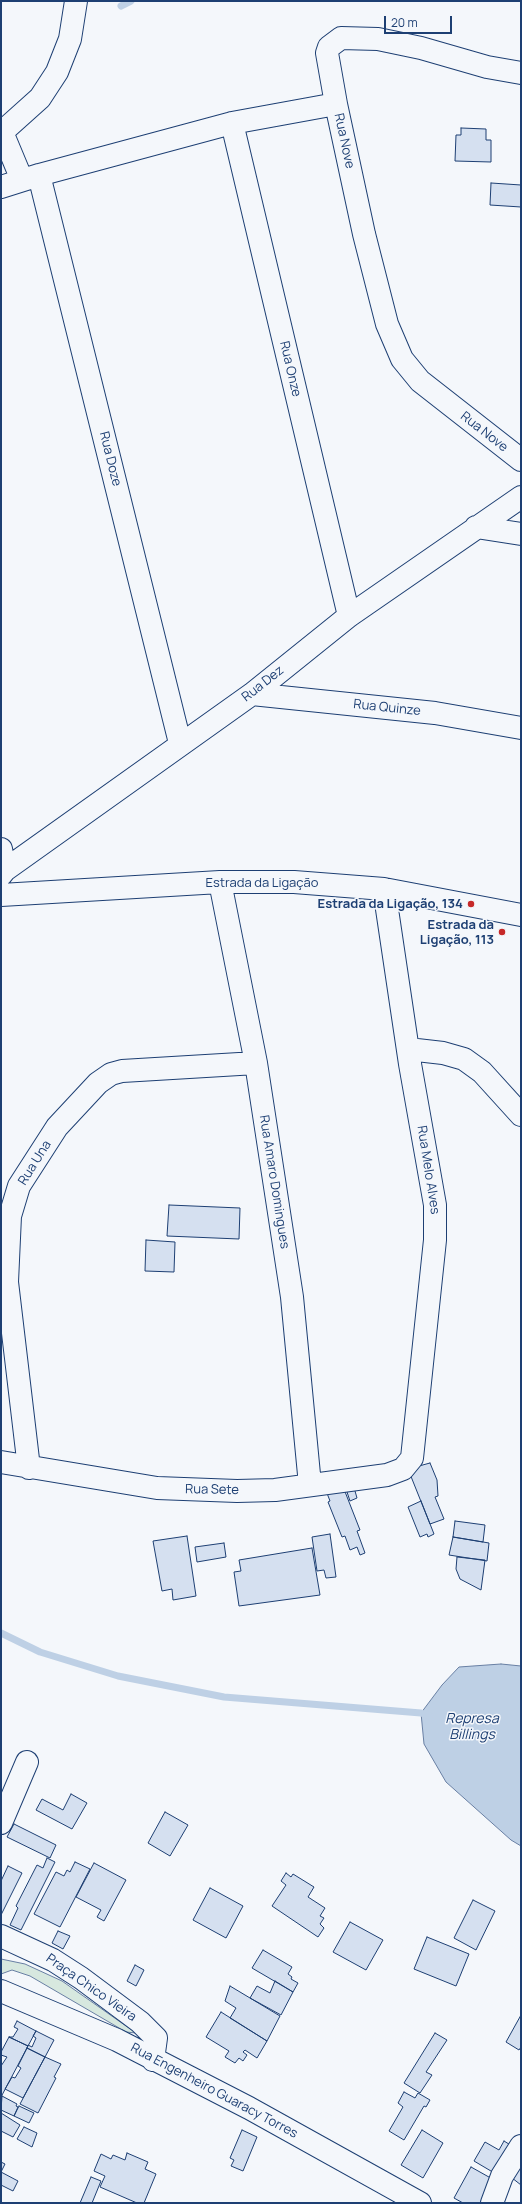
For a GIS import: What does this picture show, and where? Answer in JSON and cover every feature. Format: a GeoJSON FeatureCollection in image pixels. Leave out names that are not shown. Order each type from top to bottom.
{"type":"FeatureCollection","features":[{"type":"Feature","properties":{"kind":"street"},"geometry":{"type":"LineString","coordinates":[[1,133],[40,98],[57,72],[70,39],[76,1]]}},
{"type":"Feature","properties":{"kind":"street"},"geometry":{"type":"LineString","coordinates":[[336,104],[327,53],[329,47],[341,38],[378,39],[421,48],[487,67],[521,73]]}},
{"type":"Feature","properties":{"kind":"street","name":"Rua Nove"},"geometry":{"type":"LineString","coordinates":[[1,187],[31,177],[232,123],[336,104],[364,234],[385,317],[402,359],[420,380],[521,460]]}},
{"type":"Feature","properties":{"kind":"street","name":"Rua Onze"},"geometry":{"type":"LineString","coordinates":[[232,123],[350,616]]}},
{"type":"Feature","properties":{"kind":"street","name":"Rua Doze"},"geometry":{"type":"LineString","coordinates":[[1,133],[31,177],[180,744]]}},
{"type":"Feature","properties":{"kind":"street","name":"Rua Dez"},"geometry":{"type":"LineString","coordinates":[[3,872],[252,694],[350,616],[521,497]]}},
{"type":"Feature","properties":{"kind":"street"},"geometry":{"type":"LineString","coordinates":[[476,527],[521,534]]}},
{"type":"Feature","properties":{"kind":"street","name":"Rua Quinze"},"geometry":{"type":"LineString","coordinates":[[252,694],[435,713],[521,728]]}},
{"type":"Feature","properties":{"kind":"street"},"geometry":{"type":"LineString","coordinates":[[1,849],[3,872]]}},
{"type":"Feature","properties":{"kind":"street","name":"Estrada da Ligação"},"geometry":{"type":"LineString","coordinates":[[1,895],[220,882],[294,882],[384,889],[521,914]]}},
{"type":"Feature","properties":{"kind":"street","name":"Rua Amaro Domingues"},"geometry":{"type":"LineString","coordinates":[[220,882],[256,1063],[292,1296],[310,1485]]}},
{"type":"Feature","properties":{"kind":"street","name":"Rua Melo Alves"},"geometry":{"type":"LineString","coordinates":[[384,889],[408,1049],[436,1205],[435,1240],[414,1453]]}},
{"type":"Feature","properties":{"kind":"street"},"geometry":{"type":"LineString","coordinates":[[408,1049],[443,1053],[464,1059],[482,1072],[521,1115]]}},
{"type":"Feature","properties":{"kind":"street","name":"Rua Una"},"geometry":{"type":"LineString","coordinates":[[29,1468],[7,1282],[10,1216],[19,1186],[57,1127],[98,1083],[111,1074],[122,1071],[256,1063]]}},
{"type":"Feature","properties":{"kind":"street","name":"Rua Sete"},"geometry":{"type":"LineString","coordinates":[[1,1462],[29,1468],[157,1488],[237,1491],[275,1490],[386,1475],[403,1469],[414,1453]]}},
{"type":"Feature","properties":{"kind":"street"},"geometry":{"type":"LineString","coordinates":[[1,1823],[26,1762]]}},
{"type":"Feature","properties":{"kind":"street","name":"Praça Chico Vieira"},"geometry":{"type":"LineString","coordinates":[[1,1936],[53,1960],[81,1978],[140,2022],[156,2038],[153,2060]]}},
{"type":"Feature","properties":{"kind":"street","name":"Rua Engenheiro Guaracy Torres"},"geometry":{"type":"LineString","coordinates":[[1,1991],[117,2040],[153,2060],[249,2108],[420,2203]]}},
{"type":"Feature","properties":{"kind":"street"},"geometry":{"type":"LineString","coordinates":[[492,2203],[502,2176],[521,2146]]}},
{"type":"Feature","properties":{"kind":"shaded area"},"geometry":{"type":"Polygon","coordinates":[[[1,1959],[25,1964],[62,1981],[136,2033],[126,2032],[30,1976],[12,1970],[1,1974],[1,1959]]]}},
{"type":"Feature","properties":{"kind":"water","name":"Represa Billings"},"geometry":{"type":"Polygon","coordinates":[[[501,1664],[521,1666],[521,1846],[511,1840],[446,1782],[424,1744],[421,1713],[442,1685],[459,1667],[501,1664]]]}},
{"type":"Feature","properties":{"kind":"building"},"geometry":{"type":"Polygon","coordinates":[[[461,128],[486,129],[486,140],[491,140],[491,162],[455,161],[456,135],[461,135],[461,128]]]}},
{"type":"Feature","properties":{"kind":"building"},"geometry":{"type":"Polygon","coordinates":[[[491,183],[521,185],[521,207],[490,205],[491,183]]]}},
{"type":"Feature","properties":{"kind":"building"},"geometry":{"type":"Polygon","coordinates":[[[169,1205],[240,1208],[239,1239],[167,1236],[169,1205]]]}},
{"type":"Feature","properties":{"kind":"building"},"geometry":{"type":"Polygon","coordinates":[[[146,1240],[175,1242],[174,1272],[145,1271],[146,1240]]]}},
{"type":"Feature","properties":{"kind":"building"},"geometry":{"type":"Polygon","coordinates":[[[430,1463],[437,1480],[438,1496],[435,1497],[444,1519],[430,1524],[408,1469],[430,1463]]]}},
{"type":"Feature","properties":{"kind":"building"},"geometry":{"type":"Polygon","coordinates":[[[342,1484],[360,1530],[357,1531],[365,1553],[360,1555],[357,1547],[350,1550],[345,1536],[342,1537],[328,1502],[330,1501],[325,1488],[342,1484]]]}},
{"type":"Feature","properties":{"kind":"building"},"geometry":{"type":"Polygon","coordinates":[[[353,1484],[357,1498],[350,1501],[345,1486],[353,1484]]]}},
{"type":"Feature","properties":{"kind":"building"},"geometry":{"type":"Polygon","coordinates":[[[421,1501],[434,1534],[428,1537],[427,1534],[420,1537],[408,1507],[421,1501]]]}},
{"type":"Feature","properties":{"kind":"building"},"geometry":{"type":"Polygon","coordinates":[[[455,1521],[485,1525],[483,1542],[453,1537],[455,1521]]]}},
{"type":"Feature","properties":{"kind":"building"},"geometry":{"type":"Polygon","coordinates":[[[330,1534],[336,1577],[326,1578],[324,1570],[317,1571],[312,1537],[330,1534]]]}},
{"type":"Feature","properties":{"kind":"building"},"geometry":{"type":"Polygon","coordinates":[[[187,1536],[196,1596],[173,1600],[172,1589],[162,1591],[153,1541],[187,1536]]]}},
{"type":"Feature","properties":{"kind":"building"},"geometry":{"type":"Polygon","coordinates":[[[453,1537],[489,1543],[487,1561],[449,1555],[453,1537]]]}},
{"type":"Feature","properties":{"kind":"building"},"geometry":{"type":"Polygon","coordinates":[[[224,1543],[226,1557],[197,1562],[195,1547],[224,1543]]]}},
{"type":"Feature","properties":{"kind":"building"},"geometry":{"type":"Polygon","coordinates":[[[312,1548],[320,1595],[239,1606],[234,1572],[241,1571],[239,1560],[312,1548]]]}},
{"type":"Feature","properties":{"kind":"building"},"geometry":{"type":"Polygon","coordinates":[[[457,1557],[485,1560],[481,1590],[460,1579],[456,1569],[457,1557]]]}},
{"type":"Feature","properties":{"kind":"building"},"geometry":{"type":"Polygon","coordinates":[[[71,1794],[87,1803],[72,1829],[36,1810],[42,1799],[63,1810],[71,1794]]]}},
{"type":"Feature","properties":{"kind":"building"},"geometry":{"type":"Polygon","coordinates":[[[165,1812],[188,1825],[170,1856],[148,1843],[165,1812]]]}},
{"type":"Feature","properties":{"kind":"building"},"geometry":{"type":"Polygon","coordinates":[[[14,1824],[56,1845],[50,1858],[7,1837],[14,1824]]]}},
{"type":"Feature","properties":{"kind":"building"},"geometry":{"type":"Polygon","coordinates":[[[47,1858],[55,1862],[21,1930],[10,1925],[18,1908],[16,1906],[37,1865],[43,1868],[47,1858]]]}},
{"type":"Feature","properties":{"kind":"building"},"geometry":{"type":"Polygon","coordinates":[[[75,1862],[90,1869],[60,1927],[34,1914],[56,1872],[64,1876],[67,1870],[70,1872],[75,1862]]]}},
{"type":"Feature","properties":{"kind":"building"},"geometry":{"type":"Polygon","coordinates":[[[94,1863],[126,1880],[104,1921],[97,1917],[101,1910],[76,1897],[94,1863]]]}},
{"type":"Feature","properties":{"kind":"building"},"geometry":{"type":"Polygon","coordinates":[[[8,1866],[22,1873],[1,1915],[1,1881],[8,1866]]]}},
{"type":"Feature","properties":{"kind":"building"},"geometry":{"type":"Polygon","coordinates":[[[286,1873],[291,1877],[293,1874],[314,1887],[308,1897],[325,1908],[320,1916],[324,1918],[320,1924],[324,1928],[318,1937],[272,1906],[286,1885],[281,1881],[286,1873]]]}},
{"type":"Feature","properties":{"kind":"building"},"geometry":{"type":"Polygon","coordinates":[[[210,1888],[243,1906],[226,1938],[193,1920],[210,1888]]]}},
{"type":"Feature","properties":{"kind":"building"},"geometry":{"type":"Polygon","coordinates":[[[473,1900],[495,1911],[476,1950],[454,1938],[473,1900]]]}},
{"type":"Feature","properties":{"kind":"building"},"geometry":{"type":"Polygon","coordinates":[[[350,1922],[383,1940],[366,1970],[333,1952],[350,1922]]]}},
{"type":"Feature","properties":{"kind":"building"},"geometry":{"type":"Polygon","coordinates":[[[58,1931],[70,1936],[63,1949],[52,1943],[58,1931]]]}},
{"type":"Feature","properties":{"kind":"building"},"geometry":{"type":"Polygon","coordinates":[[[427,1937],[469,1954],[456,1986],[414,1969],[427,1937]]]}},
{"type":"Feature","properties":{"kind":"building"},"geometry":{"type":"Polygon","coordinates":[[[263,1950],[292,1967],[288,1974],[292,1977],[291,1979],[298,1983],[293,1992],[252,1968],[263,1950]]]}},
{"type":"Feature","properties":{"kind":"building"},"geometry":{"type":"Polygon","coordinates":[[[135,1965],[144,1970],[136,1986],[127,1981],[135,1965]]]}},
{"type":"Feature","properties":{"kind":"building"},"geometry":{"type":"Polygon","coordinates":[[[275,1981],[293,1992],[281,2015],[250,1998],[257,1986],[270,1993],[275,1981]]]}},
{"type":"Feature","properties":{"kind":"building"},"geometry":{"type":"Polygon","coordinates":[[[230,1986],[280,2016],[267,2041],[230,2018],[236,2008],[225,2001],[230,1986]]]}},
{"type":"Feature","properties":{"kind":"building"},"geometry":{"type":"Polygon","coordinates":[[[221,2012],[267,2041],[257,2058],[245,2050],[243,2052],[247,2055],[243,2061],[239,2058],[235,2063],[225,2057],[229,2051],[206,2037],[221,2012]]]}},
{"type":"Feature","properties":{"kind":"building"},"geometry":{"type":"Polygon","coordinates":[[[521,2015],[521,2047],[519,2050],[506,2042],[521,2015]]]}},
{"type":"Feature","properties":{"kind":"building"},"geometry":{"type":"Polygon","coordinates":[[[17,2021],[36,2031],[28,2046],[9,2037],[13,2037],[18,2029],[14,2027],[17,2021]]]}},
{"type":"Feature","properties":{"kind":"building"},"geometry":{"type":"Polygon","coordinates":[[[36,2031],[54,2040],[45,2057],[27,2048],[28,2045],[32,2047],[36,2038],[33,2036],[36,2031]]]}},
{"type":"Feature","properties":{"kind":"building"},"geometry":{"type":"Polygon","coordinates":[[[435,2033],[447,2040],[426,2072],[432,2075],[420,2093],[404,2083],[435,2033]]]}},
{"type":"Feature","properties":{"kind":"building"},"geometry":{"type":"Polygon","coordinates":[[[9,2037],[28,2046],[1,2097],[1,2066],[7,2057],[1,2055],[1,2052],[9,2037]]]}},
{"type":"Feature","properties":{"kind":"building"},"geometry":{"type":"Polygon","coordinates":[[[27,2048],[45,2057],[23,2098],[5,2089],[12,2077],[15,2078],[21,2068],[18,2066],[27,2048]]]}},
{"type":"Feature","properties":{"kind":"building"},"geometry":{"type":"Polygon","coordinates":[[[45,2057],[61,2064],[54,2077],[56,2078],[38,2113],[20,2104],[45,2057]]]}},
{"type":"Feature","properties":{"kind":"building"},"geometry":{"type":"Polygon","coordinates":[[[404,2092],[415,2098],[418,2093],[430,2100],[426,2107],[424,2106],[404,2140],[389,2131],[403,2107],[398,2103],[404,2092]]]}},
{"type":"Feature","properties":{"kind":"building"},"geometry":{"type":"Polygon","coordinates":[[[2,2096],[17,2104],[16,2106],[18,2107],[14,2116],[1,2110],[2,2096]]]}},
{"type":"Feature","properties":{"kind":"building"},"geometry":{"type":"Polygon","coordinates":[[[19,2106],[34,2113],[29,2123],[14,2116],[19,2106]]]}},
{"type":"Feature","properties":{"kind":"building"},"geometry":{"type":"Polygon","coordinates":[[[1,2113],[20,2125],[13,2137],[1,2131],[1,2113]]]}},
{"type":"Feature","properties":{"kind":"building"},"geometry":{"type":"Polygon","coordinates":[[[24,2127],[37,2133],[32,2147],[17,2139],[24,2127]]]}},
{"type":"Feature","properties":{"kind":"building"},"geometry":{"type":"Polygon","coordinates":[[[242,2130],[257,2137],[243,2171],[231,2166],[234,2160],[230,2158],[242,2130]]]}},
{"type":"Feature","properties":{"kind":"building"},"geometry":{"type":"Polygon","coordinates":[[[422,2130],[443,2143],[423,2178],[401,2165],[422,2130]]]}},
{"type":"Feature","properties":{"kind":"building"},"geometry":{"type":"Polygon","coordinates":[[[504,2141],[512,2146],[496,2174],[474,2161],[485,2142],[499,2150],[504,2141]]]}},
{"type":"Feature","properties":{"kind":"building"},"geometry":{"type":"Polygon","coordinates":[[[127,2153],[148,2162],[145,2169],[156,2174],[144,2203],[137,2203],[100,2187],[105,2176],[94,2171],[101,2154],[111,2159],[113,2155],[125,2160],[127,2153]]]}},
{"type":"Feature","properties":{"kind":"building"},"geometry":{"type":"Polygon","coordinates":[[[1,2162],[5,2164],[1,2172],[1,2162]]]}},
{"type":"Feature","properties":{"kind":"building"},"geometry":{"type":"Polygon","coordinates":[[[512,2164],[521,2170],[521,2185],[507,2174],[512,2164]]]}},
{"type":"Feature","properties":{"kind":"building"},"geometry":{"type":"Polygon","coordinates":[[[471,2167],[496,2181],[483,2203],[463,2203],[454,2198],[471,2167]]]}},
{"type":"Feature","properties":{"kind":"building"},"geometry":{"type":"Polygon","coordinates":[[[1,2172],[18,2181],[13,2191],[1,2185],[1,2172]]]}},
{"type":"Feature","properties":{"kind":"building"},"geometry":{"type":"Polygon","coordinates":[[[91,2177],[101,2181],[92,2203],[80,2203],[91,2177]]]}},
{"type":"Feature","properties":{"kind":"waterway"},"geometry":{"type":"LineString","coordinates":[[121,6],[131,1]]}},
{"type":"Feature","properties":{"kind":"waterway"},"geometry":{"type":"LineString","coordinates":[[1,1633],[40,1652],[118,1676],[224,1697],[421,1713],[430,1716]]}},
{"type":"Feature","properties":{"kind":"place","name":"Estrada da Ligação, 134"},"geometry":{"type":"Point","coordinates":[471,904]}},
{"type":"Feature","properties":{"kind":"place","name":"Estrada da Ligação, 113"},"geometry":{"type":"Point","coordinates":[502,932]}}]}
